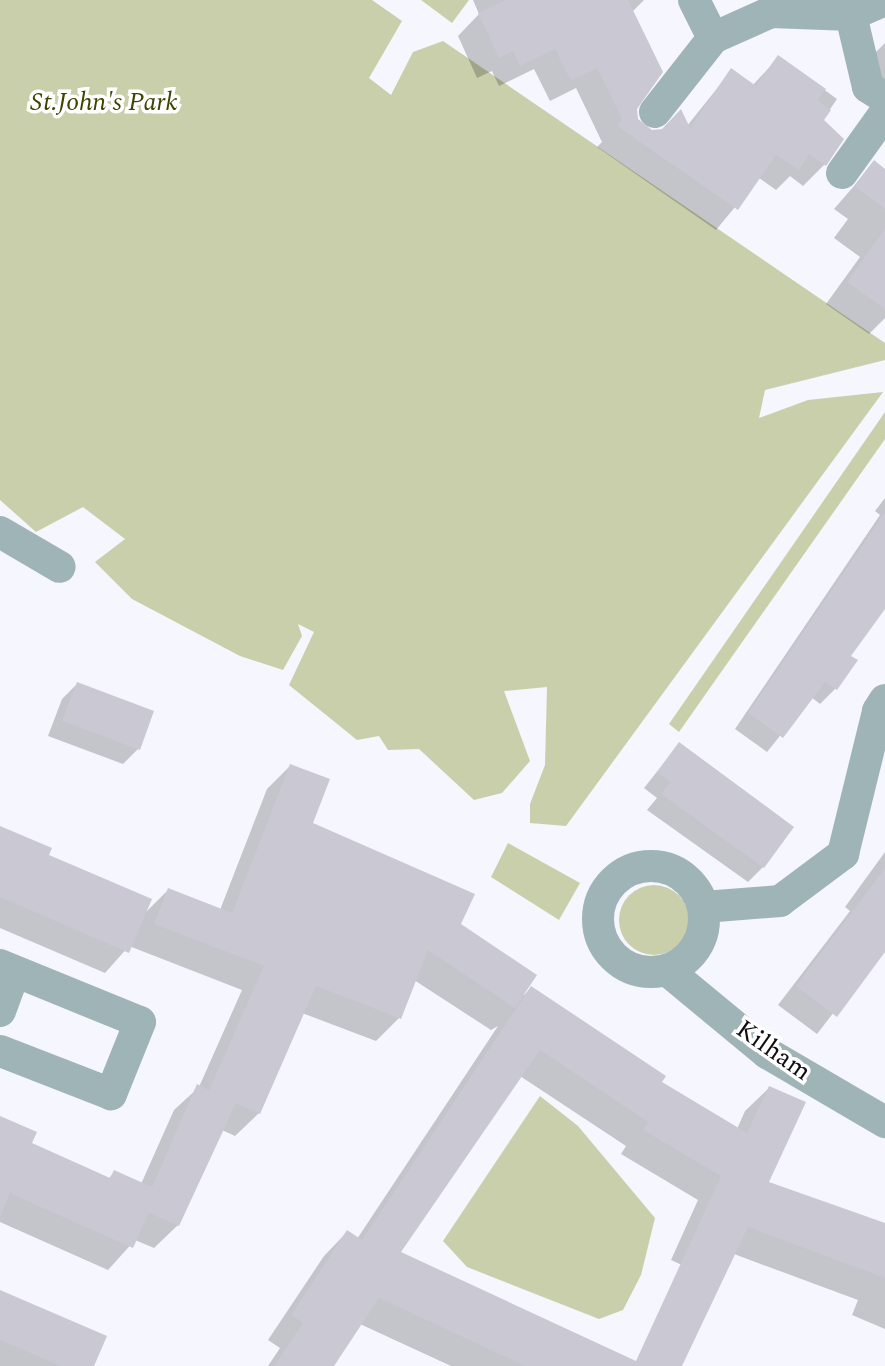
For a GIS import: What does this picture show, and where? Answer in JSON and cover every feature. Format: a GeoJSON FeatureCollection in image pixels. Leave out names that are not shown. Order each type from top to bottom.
{"type":"FeatureCollection","features":[{"type":"Feature","properties":{"kind":"street"},"geometry":{"type":"LineString","coordinates":[[694,0],[713,38]]}},
{"type":"Feature","properties":{"kind":"street"},"geometry":{"type":"LineString","coordinates":[[655,112],[713,38],[771,12],[851,15],[884,0]]}},
{"type":"Feature","properties":{"kind":"street"},"geometry":{"type":"LineString","coordinates":[[851,15],[869,87],[885,98]]}},
{"type":"Feature","properties":{"kind":"street"},"geometry":{"type":"LineString","coordinates":[[842,173],[885,113]]}},
{"type":"Feature","properties":{"kind":"street"},"geometry":{"type":"LineString","coordinates":[[0,532],[61,567]]}},
{"type":"Feature","properties":{"kind":"street"},"geometry":{"type":"LineString","coordinates":[[704,907],[780,901],[843,854],[878,711],[885,700]]}},
{"type":"Feature","properties":{"kind":"street"},"geometry":{"type":"LineString","coordinates":[[633,868],[669,868],[696,890],[704,907],[702,938],[682,964],[668,971],[636,971],[610,954],[598,924],[605,892],[633,868]]}},
{"type":"Feature","properties":{"kind":"street"},"geometry":{"type":"LineString","coordinates":[[0,1011],[7,969],[140,1022],[111,1094],[0,1051]]}},
{"type":"Feature","properties":{"kind":"street","name":"Kilham"},"geometry":{"type":"LineString","coordinates":[[668,971],[767,1053],[885,1122]]}},
{"type":"Feature","properties":{"kind":"green space","name":"St.John's Park"},"geometry":{"type":"Polygon","coordinates":[[[0,0],[372,0],[402,21],[369,78],[391,95],[413,52],[443,41],[885,343],[885,360],[765,390],[759,418],[808,400],[883,392],[566,826],[530,823],[530,804],[545,765],[547,687],[504,691],[530,761],[502,793],[474,800],[419,749],[388,750],[379,736],[357,740],[289,685],[314,632],[298,624],[302,636],[283,670],[240,656],[132,599],[95,562],[125,539],[83,507],[36,532],[0,500],[0,0]]]}},
{"type":"Feature","properties":{"kind":"green space"},"geometry":{"type":"Polygon","coordinates":[[[421,0],[469,0],[452,23],[421,0]]]}},
{"type":"Feature","properties":{"kind":"green space"},"geometry":{"type":"Polygon","coordinates":[[[885,412],[885,439],[679,732],[669,724],[885,412]]]}},
{"type":"Feature","properties":{"kind":"green space"},"geometry":{"type":"Polygon","coordinates":[[[508,843],[580,883],[559,920],[491,877],[508,843]]]}},
{"type":"Feature","properties":{"kind":"green space"},"geometry":{"type":"Polygon","coordinates":[[[654,885],[679,895],[689,920],[679,945],[654,955],[629,945],[619,920],[629,895],[654,885]]]}},
{"type":"Feature","properties":{"kind":"green space"},"geometry":{"type":"Polygon","coordinates":[[[540,1096],[578,1126],[655,1218],[641,1275],[623,1310],[599,1319],[467,1267],[443,1241],[540,1096]]]}},
{"type":"Feature","properties":{"kind":"building"},"geometry":{"type":"Polygon","coordinates":[[[505,0],[628,0],[663,72],[637,109],[638,119],[652,130],[662,129],[681,109],[690,128],[731,68],[756,86],[778,55],[826,89],[817,100],[831,110],[824,120],[844,139],[826,166],[809,154],[799,170],[776,155],[738,210],[617,126],[622,119],[597,68],[571,81],[555,49],[520,66],[513,51],[499,58],[478,13],[505,0]]]}},
{"type":"Feature","properties":{"kind":"building"},"geometry":{"type":"Polygon","coordinates":[[[874,160],[885,169],[885,209],[854,186],[874,160]]]}},
{"type":"Feature","properties":{"kind":"building"},"geometry":{"type":"Polygon","coordinates":[[[885,228],[885,309],[847,282],[885,228]]]}},
{"type":"Feature","properties":{"kind":"building"},"geometry":{"type":"Polygon","coordinates":[[[885,512],[885,609],[851,656],[858,660],[837,690],[825,682],[783,738],[748,713],[885,512]]]}},
{"type":"Feature","properties":{"kind":"building"},"geometry":{"type":"Polygon","coordinates":[[[77,682],[154,711],[140,750],[62,721],[77,682]]]}},
{"type":"Feature","properties":{"kind":"building"},"geometry":{"type":"Polygon","coordinates":[[[679,742],[794,827],[764,868],[661,794],[670,782],[657,772],[679,742]]]}},
{"type":"Feature","properties":{"kind":"building"},"geometry":{"type":"Polygon","coordinates":[[[290,764],[330,779],[313,823],[475,894],[461,924],[537,975],[515,1008],[428,950],[401,1019],[316,986],[260,1114],[236,1103],[179,1226],[149,1213],[133,1248],[11,1194],[13,1186],[0,1217],[0,1116],[37,1132],[32,1143],[110,1178],[114,1170],[152,1187],[197,1084],[209,1090],[264,966],[154,924],[168,888],[232,913],[290,764]]]}},
{"type":"Feature","properties":{"kind":"building"},"geometry":{"type":"Polygon","coordinates":[[[0,826],[52,848],[49,855],[152,899],[129,953],[0,897],[0,826]]]}},
{"type":"Feature","properties":{"kind":"building"},"geometry":{"type":"Polygon","coordinates":[[[885,868],[885,952],[837,1017],[796,986],[885,868]]]}},
{"type":"Feature","properties":{"kind":"building"},"geometry":{"type":"Polygon","coordinates":[[[531,986],[666,1076],[662,1082],[747,1133],[769,1086],[806,1102],[769,1182],[885,1223],[885,1278],[748,1227],[682,1366],[525,1366],[379,1298],[334,1366],[274,1366],[303,1323],[291,1315],[347,1230],[362,1240],[531,986]],[[540,1050],[401,1252],[636,1361],[721,1176],[643,1130],[648,1122],[540,1050]]]}},
{"type":"Feature","properties":{"kind":"building"},"geometry":{"type":"Polygon","coordinates":[[[0,1290],[107,1336],[94,1366],[61,1366],[0,1340],[0,1290]]]}}]}
